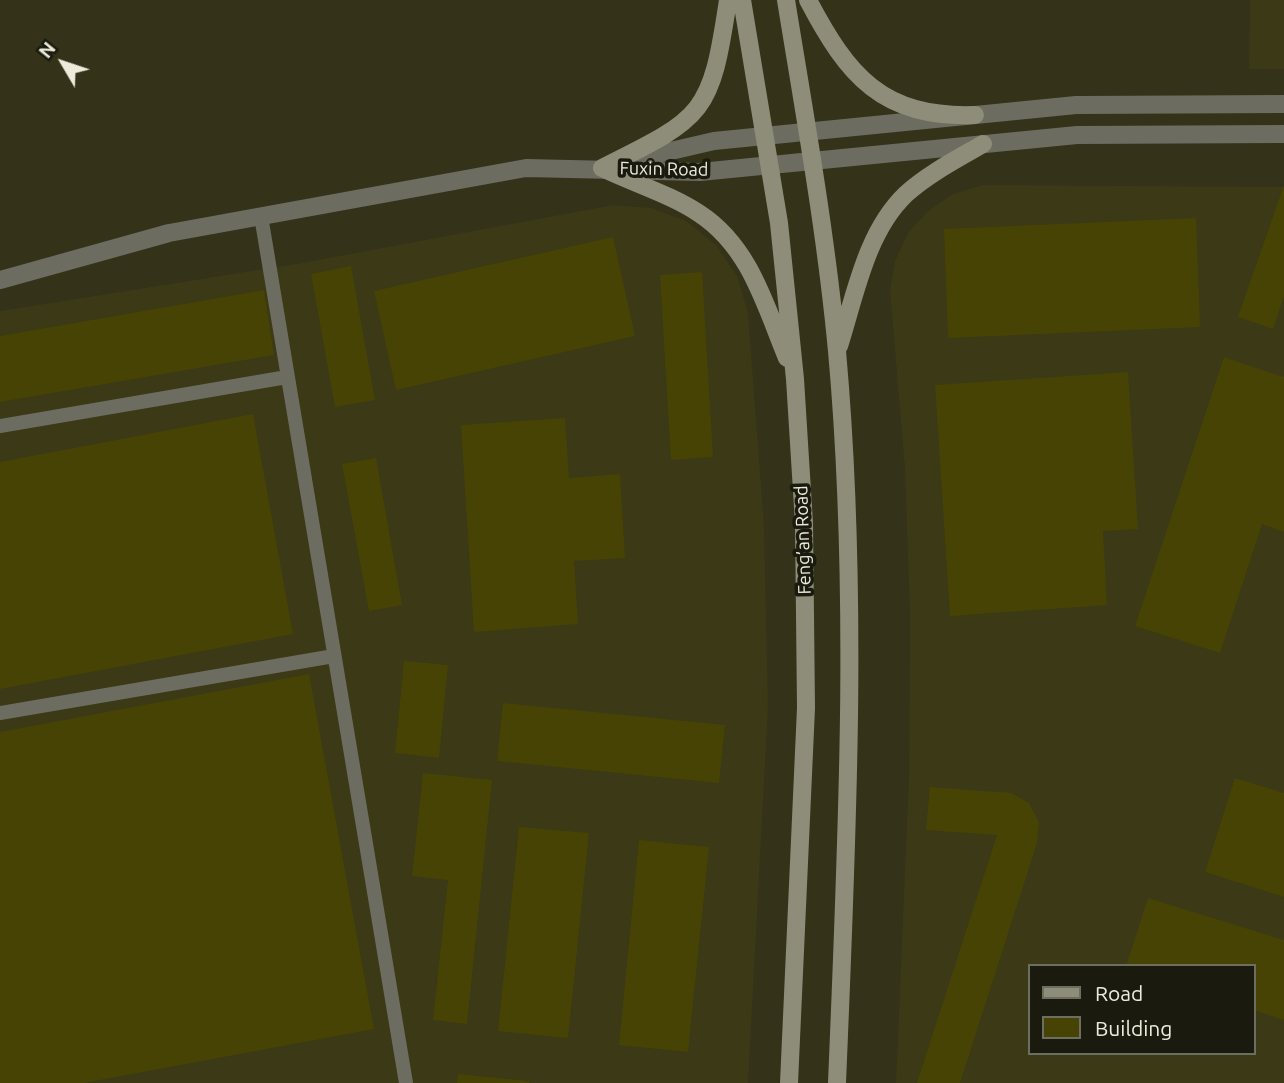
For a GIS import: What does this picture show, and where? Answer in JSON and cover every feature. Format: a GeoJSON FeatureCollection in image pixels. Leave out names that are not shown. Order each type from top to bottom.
{"type":"FeatureCollection","features":[{"type":"Feature","properties":{"kind":"street"},"geometry":{"type":"LineString","coordinates":[[602,168],[670,135],[695,112],[713,83],[728,0]]}},
{"type":"Feature","properties":{"kind":"street","name":"Feng’an Road"},"geometry":{"type":"LineString","coordinates":[[742,0],[779,223],[795,379],[804,523],[806,708],[789,1083]]}},
{"type":"Feature","properties":{"kind":"street"},"geometry":{"type":"LineString","coordinates":[[786,0],[813,161],[837,353],[850,618],[849,775],[836,1083]]}},
{"type":"Feature","properties":{"kind":"street"},"geometry":{"type":"LineString","coordinates":[[808,0],[842,60],[877,91],[914,109],[933,114],[975,115]]}},
{"type":"Feature","properties":{"kind":"street","name":"Fuxin Road"},"geometry":{"type":"LineString","coordinates":[[602,168],[695,144],[1076,105],[1284,104]]}},
{"type":"Feature","properties":{"kind":"street","name":"Fuxin Road"},"geometry":{"type":"LineString","coordinates":[[602,168],[700,172],[1077,135],[1284,134]]}},
{"type":"Feature","properties":{"kind":"street"},"geometry":{"type":"LineString","coordinates":[[837,353],[869,253],[890,212],[922,181],[982,144]]}},
{"type":"Feature","properties":{"kind":"street"},"geometry":{"type":"LineString","coordinates":[[0,280],[169,233],[526,168],[602,168],[699,213],[730,239],[752,274],[795,379]]}},
{"type":"Feature","properties":{"kind":"lane"},"geometry":{"type":"LineString","coordinates":[[261,216],[406,1083]]}},
{"type":"Feature","properties":{"kind":"lane"},"geometry":{"type":"LineString","coordinates":[[0,426],[287,377]]}},
{"type":"Feature","properties":{"kind":"lane"},"geometry":{"type":"LineString","coordinates":[[0,713],[334,656]]}},
{"type":"Feature","properties":{"kind":"shaded area"},"geometry":{"type":"Polygon","coordinates":[[[1250,0],[1284,0],[1284,69],[1249,69],[1250,0]]]}},
{"type":"Feature","properties":{"kind":"shaded area"},"geometry":{"type":"Polygon","coordinates":[[[982,185],[1284,187],[1284,1083],[896,1083],[909,775],[910,617],[905,470],[890,290],[895,261],[908,233],[928,211],[953,194],[982,185]]]}},
{"type":"Feature","properties":{"kind":"shaded area"},"geometry":{"type":"Polygon","coordinates":[[[613,205],[651,208],[686,221],[716,245],[737,276],[748,313],[764,525],[768,708],[748,1083],[0,1083],[0,311],[302,263],[613,205]]]}},
{"type":"Feature","properties":{"kind":"building"},"geometry":{"type":"Polygon","coordinates":[[[1284,185],[1284,296],[1273,329],[1238,317],[1284,185]]]}},
{"type":"Feature","properties":{"kind":"building"},"geometry":{"type":"Polygon","coordinates":[[[1196,218],[1200,327],[948,338],[944,229],[1196,218]]]}},
{"type":"Feature","properties":{"kind":"building"},"geometry":{"type":"Polygon","coordinates":[[[613,237],[635,336],[396,390],[374,291],[613,237]]]}},
{"type":"Feature","properties":{"kind":"building"},"geometry":{"type":"Polygon","coordinates":[[[351,266],[375,400],[335,407],[311,274],[351,266]]]}},
{"type":"Feature","properties":{"kind":"building"},"geometry":{"type":"Polygon","coordinates":[[[702,272],[713,457],[671,460],[660,275],[702,272]]]}},
{"type":"Feature","properties":{"kind":"building"},"geometry":{"type":"Polygon","coordinates":[[[264,290],[274,355],[0,402],[0,336],[264,290]]]}},
{"type":"Feature","properties":{"kind":"building"},"geometry":{"type":"Polygon","coordinates":[[[1224,357],[1284,377],[1284,532],[1262,524],[1220,653],[1135,626],[1224,357]]]}},
{"type":"Feature","properties":{"kind":"building"},"geometry":{"type":"Polygon","coordinates":[[[1128,372],[1138,529],[1103,531],[1107,605],[950,616],[935,385],[1128,372]]]}},
{"type":"Feature","properties":{"kind":"building"},"geometry":{"type":"Polygon","coordinates":[[[253,414],[293,634],[0,689],[0,462],[253,414]]]}},
{"type":"Feature","properties":{"kind":"building"},"geometry":{"type":"Polygon","coordinates":[[[565,418],[569,478],[620,474],[625,558],[574,561],[578,624],[474,632],[461,425],[565,418]]]}},
{"type":"Feature","properties":{"kind":"building"},"geometry":{"type":"Polygon","coordinates":[[[376,458],[402,605],[369,611],[342,464],[376,458]]]}},
{"type":"Feature","properties":{"kind":"building"},"geometry":{"type":"Polygon","coordinates":[[[404,661],[448,665],[439,758],[395,753],[404,661]]]}},
{"type":"Feature","properties":{"kind":"building"},"geometry":{"type":"Polygon","coordinates":[[[309,674],[374,1029],[84,1083],[0,1083],[0,732],[309,674]]]}},
{"type":"Feature","properties":{"kind":"building"},"geometry":{"type":"Polygon","coordinates":[[[503,703],[725,725],[719,783],[497,761],[503,703]]]}},
{"type":"Feature","properties":{"kind":"building"},"geometry":{"type":"Polygon","coordinates":[[[423,773],[492,780],[467,1024],[433,1020],[448,880],[412,876],[423,773]]]}},
{"type":"Feature","properties":{"kind":"building"},"geometry":{"type":"Polygon","coordinates":[[[1235,778],[1284,793],[1284,897],[1205,872],[1235,778]]]}},
{"type":"Feature","properties":{"kind":"building"},"geometry":{"type":"Polygon","coordinates":[[[930,787],[1011,793],[1029,803],[1039,822],[1037,843],[960,1083],[917,1083],[997,835],[926,830],[930,787]]]}},
{"type":"Feature","properties":{"kind":"building"},"geometry":{"type":"Polygon","coordinates":[[[519,827],[589,833],[568,1038],[498,1031],[519,827]]]}},
{"type":"Feature","properties":{"kind":"building"},"geometry":{"type":"Polygon","coordinates":[[[639,840],[709,847],[688,1052],[619,1045],[639,840]]]}},
{"type":"Feature","properties":{"kind":"building"},"geometry":{"type":"Polygon","coordinates":[[[1148,898],[1284,940],[1284,1020],[1256,1011],[1256,964],[1127,964],[1148,898]]]}},
{"type":"Feature","properties":{"kind":"building"},"geometry":{"type":"Polygon","coordinates":[[[458,1074],[529,1081],[529,1083],[457,1083],[458,1074]]]}}]}
